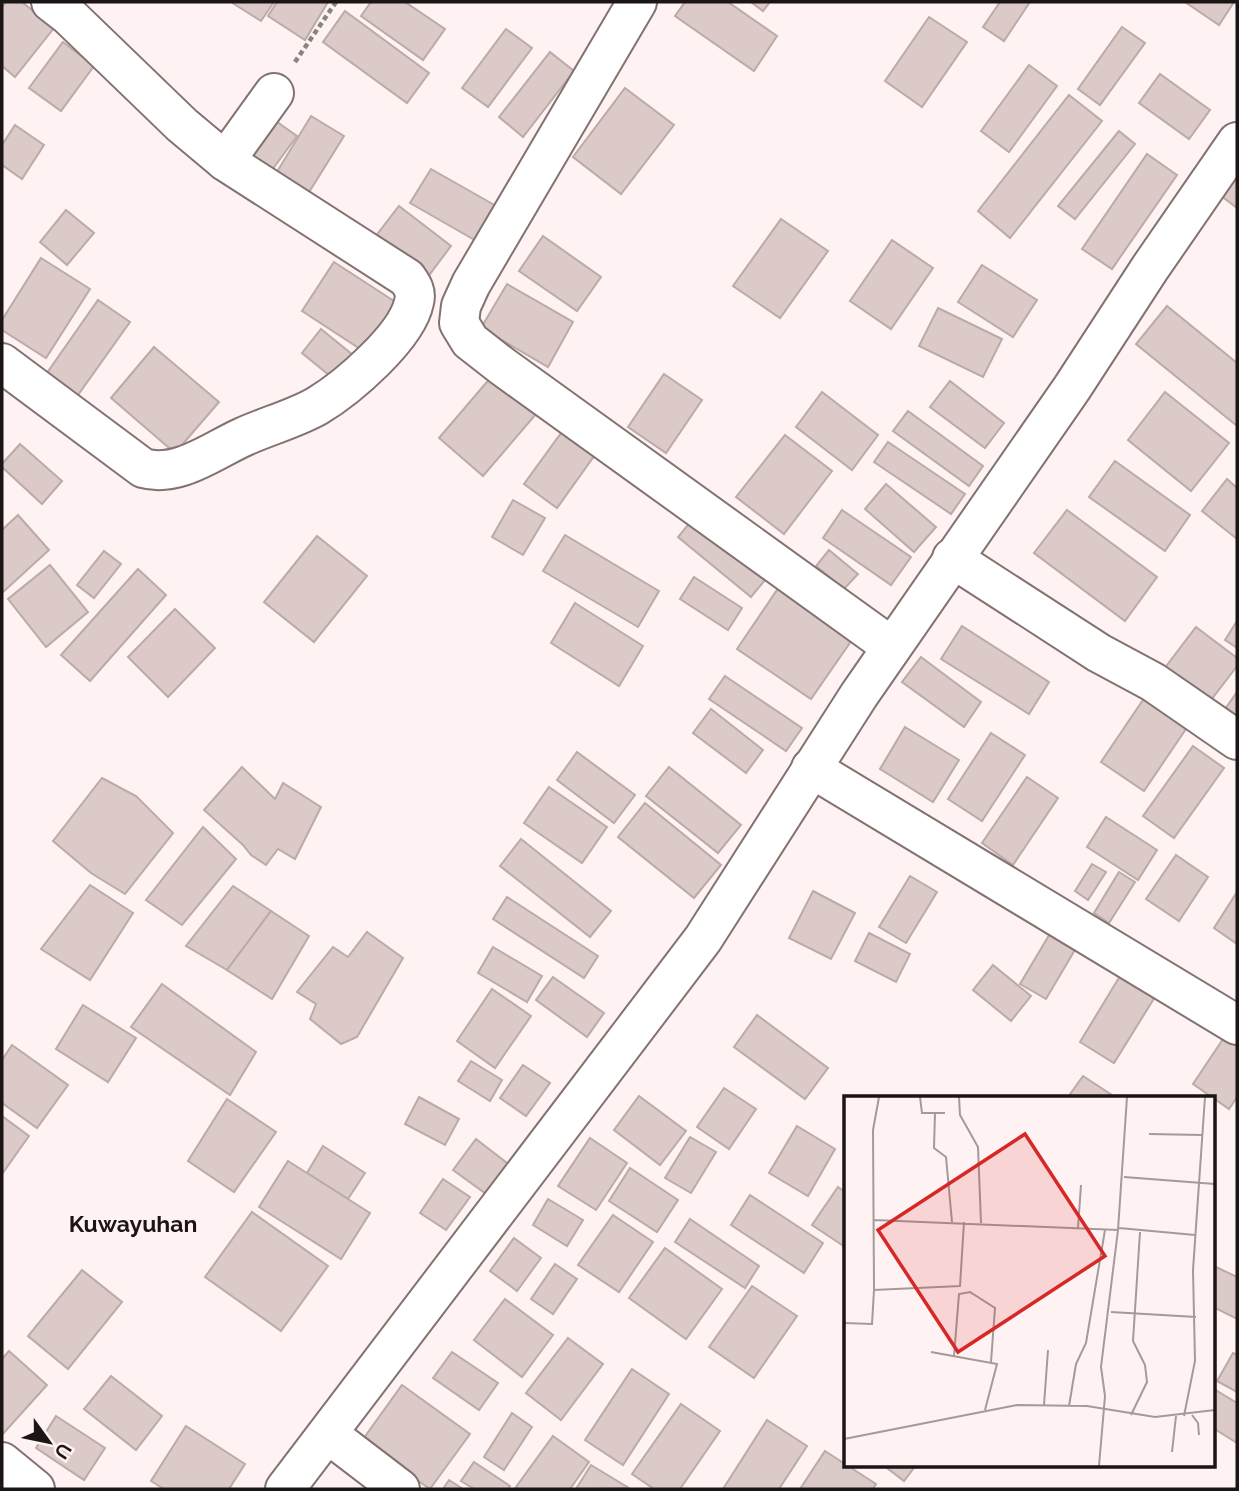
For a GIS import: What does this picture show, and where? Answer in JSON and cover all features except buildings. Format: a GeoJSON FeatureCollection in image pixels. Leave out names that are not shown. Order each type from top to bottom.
{"type":"FeatureCollection","features":[{"type":"Feature","properties":{"kind":"street"},"geometry":{"type":"LineString","coordinates":[[2,363],[143,468],[168,470],[315,407],[370,366],[402,327],[414,303],[415,288],[407,278],[225,161],[182,125],[69,16],[51,2]]}},
{"type":"Feature","properties":{"kind":"street"},"geometry":{"type":"LineString","coordinates":[[637,2],[471,284],[461,306],[459,323],[470,341],[502,366],[892,647]]}},
{"type":"Feature","properties":{"kind":"street"},"geometry":{"type":"LineString","coordinates":[[225,161],[274,93]]}},
{"type":"Feature","properties":{"kind":"street"},"geometry":{"type":"LineString","coordinates":[[285,1489],[703,939],[811,768],[892,647],[1072,388],[1237,142]]}},
{"type":"Feature","properties":{"kind":"street"},"geometry":{"type":"LineString","coordinates":[[415,288],[471,284]]}},
{"type":"Feature","properties":{"kind":"street"},"geometry":{"type":"LineString","coordinates":[[952,558],[1099,653],[1153,682],[1237,740]]}},
{"type":"Feature","properties":{"kind":"street"},"geometry":{"type":"LineString","coordinates":[[811,768],[1237,1025]]}},
{"type":"Feature","properties":{"kind":"street"},"geometry":{"type":"LineString","coordinates":[[328,1434],[401,1489]]}},
{"type":"Feature","properties":{"kind":"street"},"geometry":{"type":"LineString","coordinates":[[2,1462],[35,1489]]}},
{"type":"Feature","properties":{"kind":"path"},"geometry":{"type":"LineString","coordinates":[[274,93],[336,2]]}},
{"type":"Feature","properties":{"kind":"district","name":"Kuwayuhan"},"geometry":{"type":"Point","coordinates":[133,1224]}}]}
